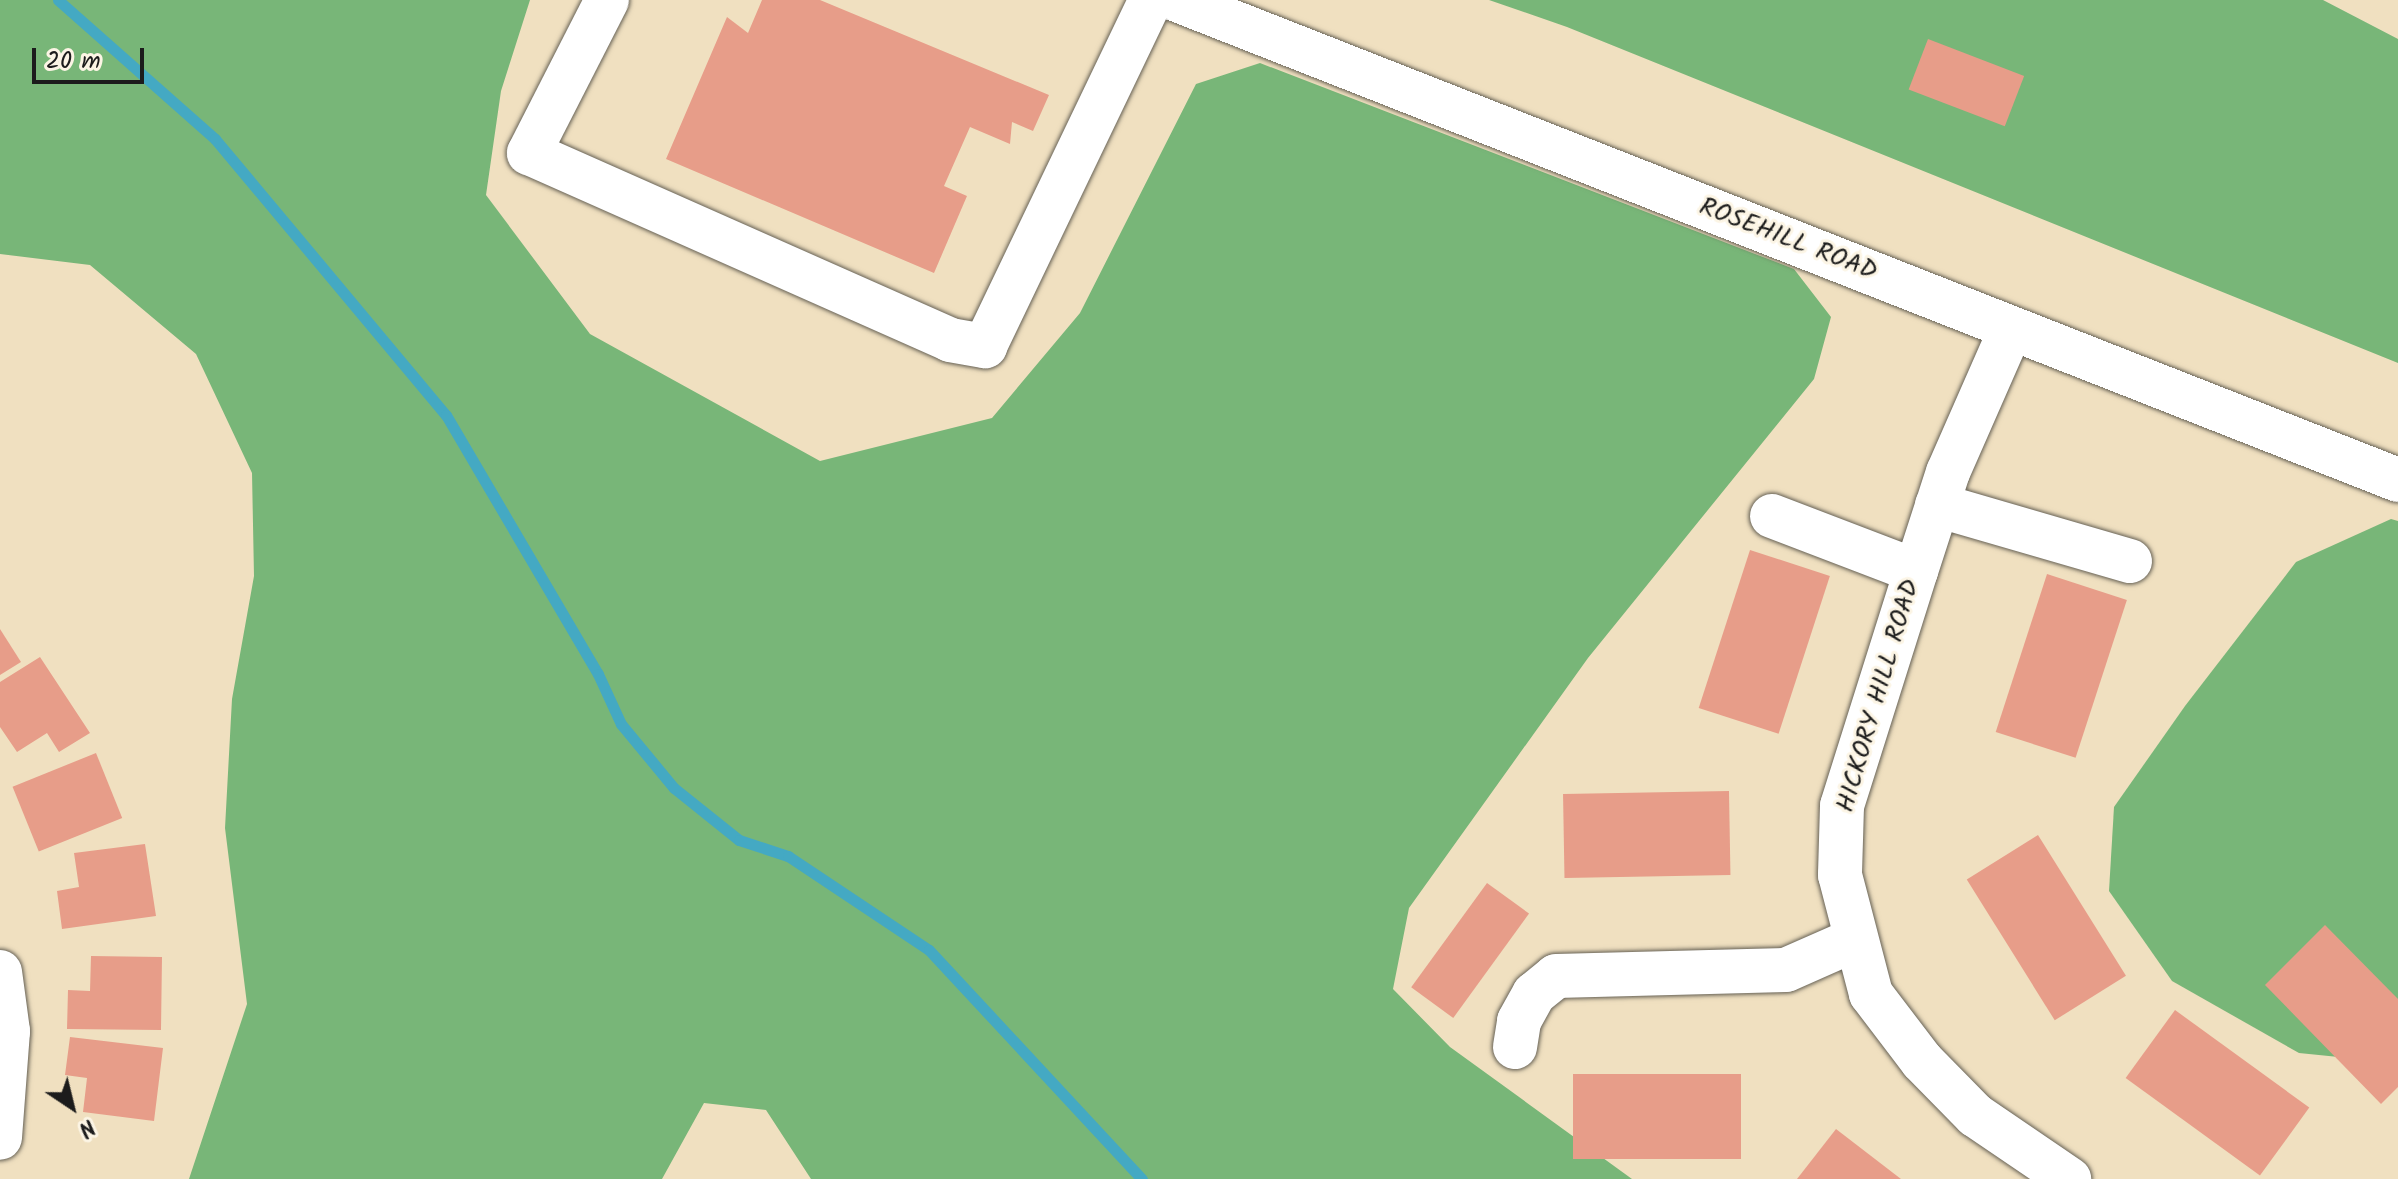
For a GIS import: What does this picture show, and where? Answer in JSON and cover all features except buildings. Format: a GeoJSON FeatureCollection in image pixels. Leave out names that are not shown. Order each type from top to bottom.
{"type":"FeatureCollection","features":[{"type":"Feature","properties":{"kind":"main road"},"geometry":{"type":"LineString","coordinates":[[607,0],[529,153],[950,340],[985,346],[1151,0]]}},
{"type":"Feature","properties":{"kind":"main road","name":"ROSEHILL ROAD"},"geometry":{"type":"LineString","coordinates":[[1177,0],[2010,331],[2398,480]]}},
{"type":"Feature","properties":{"kind":"main road","name":"HICKORY HILL ROAD"},"geometry":{"type":"LineString","coordinates":[[2010,331],[1937,505],[1842,806],[1840,875],[1854,940],[1871,994],[1922,1061],[1975,1115],[2069,1179]]}},
{"type":"Feature","properties":{"kind":"main road"},"geometry":{"type":"LineString","coordinates":[[1937,505],[2130,561]]}},
{"type":"Feature","properties":{"kind":"main road"},"geometry":{"type":"LineString","coordinates":[[1772,516],[1916,571]]}},
{"type":"Feature","properties":{"kind":"main road"},"geometry":{"type":"LineString","coordinates":[[1515,1047],[1519,1021],[1534,994],[1556,976],[1786,970],[1854,940]]}},
{"type":"Feature","properties":{"kind":"main road"},"geometry":{"type":"LineString","coordinates":[[0,972],[8,1031],[0,1138]]}},
{"type":"Feature","properties":{"kind":"green space"},"geometry":{"type":"Polygon","coordinates":[[[0,0],[530,0],[501,91],[486,195],[590,334],[820,461],[992,418],[1080,313],[1196,84],[1260,63],[1794,269],[1831,317],[1814,379],[1588,658],[1409,908],[1393,989],[1450,1047],[1632,1179],[811,1179],[766,1110],[704,1103],[662,1179],[189,1179],[247,1004],[225,828],[232,699],[254,576],[252,473],[196,354],[90,265],[0,254],[0,0]]]}},
{"type":"Feature","properties":{"kind":"green space"},"geometry":{"type":"Polygon","coordinates":[[[1489,0],[2323,0],[2398,39],[2398,363],[1567,27],[1489,0]]]}},
{"type":"Feature","properties":{"kind":"green space"},"geometry":{"type":"Polygon","coordinates":[[[2391,519],[2398,521],[2398,1063],[2299,1053],[2172,981],[2109,891],[2114,807],[2185,706],[2296,562],[2391,519]]]}},
{"type":"Feature","properties":{"kind":"waterway"},"geometry":{"type":"LineString","coordinates":[[58,0],[215,139],[446,415],[598,674],[621,724],[674,788],[739,840],[788,856],[929,950],[1142,1179]]}}]}
